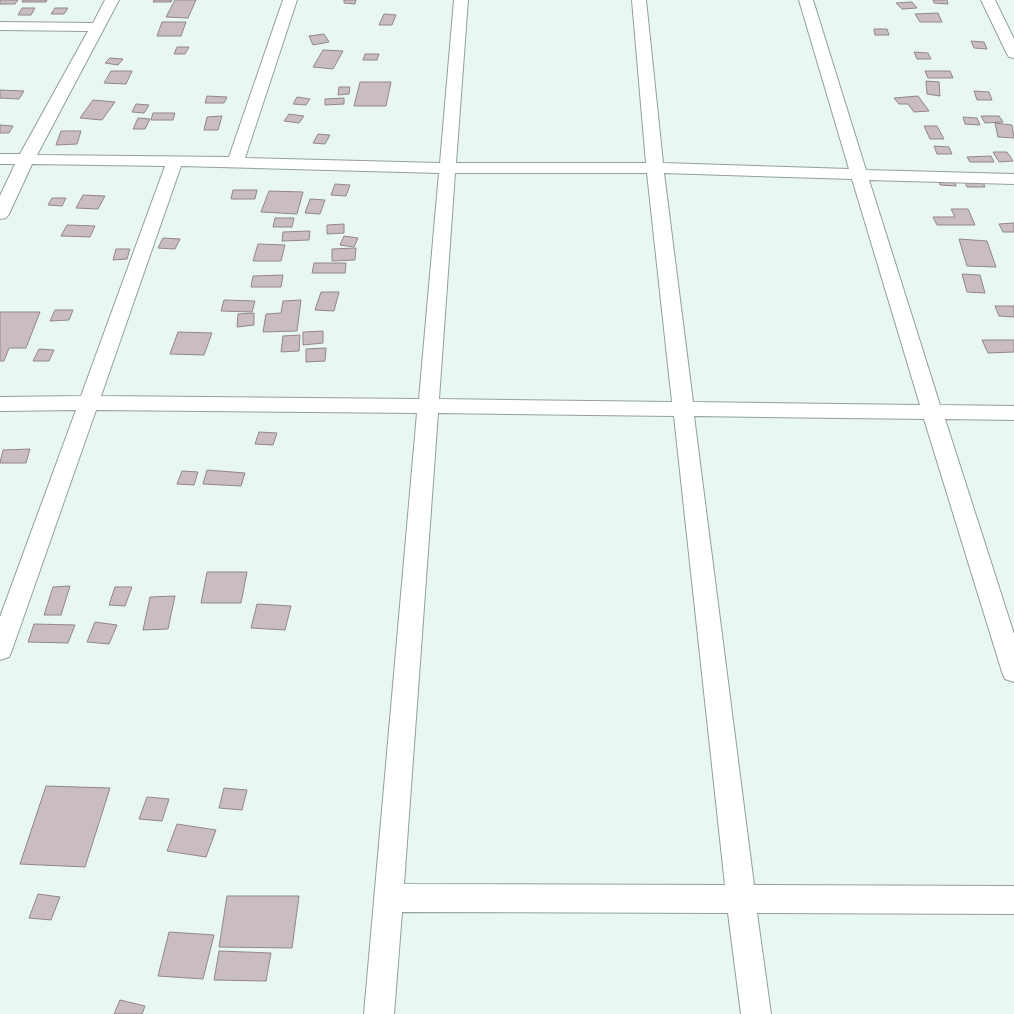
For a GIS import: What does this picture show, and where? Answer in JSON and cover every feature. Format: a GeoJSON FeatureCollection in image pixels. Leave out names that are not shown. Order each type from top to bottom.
{"type":"FeatureCollection","features":[{"type":"Feature","properties":{"kind":"street"},"geometry":{"type":"LineString","coordinates":[[0,214],[26,159],[112,0]]}},
{"type":"Feature","properties":{"kind":"street"},"geometry":{"type":"LineString","coordinates":[[235,162],[290,0]]}},
{"type":"Feature","properties":{"kind":"street"},"geometry":{"type":"LineString","coordinates":[[379,1014],[461,0]]}},
{"type":"Feature","properties":{"kind":"street"},"geometry":{"type":"LineString","coordinates":[[639,0],[655,168],[741,899],[756,1014]]}},
{"type":"Feature","properties":{"kind":"street"},"geometry":{"type":"LineString","coordinates":[[806,0],[932,412],[1014,672]]}},
{"type":"Feature","properties":{"kind":"street"},"geometry":{"type":"LineString","coordinates":[[988,0],[1014,54]]}},
{"type":"Feature","properties":{"kind":"street"},"geometry":{"type":"LineString","coordinates":[[0,26],[98,27]]}},
{"type":"Feature","properties":{"kind":"street"},"geometry":{"type":"LineString","coordinates":[[0,159],[235,162],[448,168],[655,168],[1014,179]]}},
{"type":"Feature","properties":{"kind":"street"},"geometry":{"type":"LineString","coordinates":[[0,650],[175,161]]}},
{"type":"Feature","properties":{"kind":"street"},"geometry":{"type":"LineString","coordinates":[[0,404],[88,403],[428,406],[1014,413]]}},
{"type":"Feature","properties":{"kind":"street"},"geometry":{"type":"LineString","coordinates":[[388,898],[1014,900]]}},
{"type":"Feature","properties":{"kind":"building"},"geometry":{"type":"Polygon","coordinates":[[[0,0],[18,0],[15,4],[0,4],[0,0]]]}},
{"type":"Feature","properties":{"kind":"building"},"geometry":{"type":"Polygon","coordinates":[[[23,0],[47,0],[46,2],[22,2],[23,0]]]}},
{"type":"Feature","properties":{"kind":"building"},"geometry":{"type":"Polygon","coordinates":[[[154,0],[172,0],[171,2],[153,2],[154,0]]]}},
{"type":"Feature","properties":{"kind":"building"},"geometry":{"type":"Polygon","coordinates":[[[175,0],[196,0],[188,18],[166,17],[175,0]]]}},
{"type":"Feature","properties":{"kind":"building"},"geometry":{"type":"Polygon","coordinates":[[[344,0],[356,0],[355,4],[344,3],[344,0]]]}},
{"type":"Feature","properties":{"kind":"building"},"geometry":{"type":"Polygon","coordinates":[[[933,0],[947,0],[948,4],[934,3],[933,0]]]}},
{"type":"Feature","properties":{"kind":"building"},"geometry":{"type":"Polygon","coordinates":[[[912,2],[917,8],[902,9],[896,3],[912,2]]]}},
{"type":"Feature","properties":{"kind":"building"},"geometry":{"type":"Polygon","coordinates":[[[22,8],[35,8],[31,15],[18,15],[22,8]]]}},
{"type":"Feature","properties":{"kind":"building"},"geometry":{"type":"Polygon","coordinates":[[[55,8],[68,8],[64,14],[51,14],[55,8]]]}},
{"type":"Feature","properties":{"kind":"building"},"geometry":{"type":"Polygon","coordinates":[[[938,13],[942,22],[920,22],[915,14],[938,13]]]}},
{"type":"Feature","properties":{"kind":"building"},"geometry":{"type":"Polygon","coordinates":[[[384,14],[396,15],[392,25],[379,25],[384,14]]]}},
{"type":"Feature","properties":{"kind":"building"},"geometry":{"type":"Polygon","coordinates":[[[162,22],[186,22],[181,36],[157,36],[162,22]]]}},
{"type":"Feature","properties":{"kind":"building"},"geometry":{"type":"Polygon","coordinates":[[[874,29],[887,29],[889,35],[875,35],[874,29]]]}},
{"type":"Feature","properties":{"kind":"building"},"geometry":{"type":"Polygon","coordinates":[[[324,34],[329,42],[313,45],[309,36],[324,34]]]}},
{"type":"Feature","properties":{"kind":"building"},"geometry":{"type":"Polygon","coordinates":[[[971,41],[984,42],[987,49],[974,48],[971,41]]]}},
{"type":"Feature","properties":{"kind":"building"},"geometry":{"type":"Polygon","coordinates":[[[177,47],[189,47],[185,54],[174,54],[177,47]]]}},
{"type":"Feature","properties":{"kind":"building"},"geometry":{"type":"Polygon","coordinates":[[[323,50],[343,51],[333,69],[313,67],[323,50]]]}},
{"type":"Feature","properties":{"kind":"building"},"geometry":{"type":"Polygon","coordinates":[[[914,52],[928,53],[931,59],[917,59],[914,52]]]}},
{"type":"Feature","properties":{"kind":"building"},"geometry":{"type":"Polygon","coordinates":[[[365,54],[379,54],[377,60],[363,60],[365,54]]]}},
{"type":"Feature","properties":{"kind":"building"},"geometry":{"type":"Polygon","coordinates":[[[110,58],[123,59],[118,65],[105,63],[110,58]]]}},
{"type":"Feature","properties":{"kind":"building"},"geometry":{"type":"Polygon","coordinates":[[[111,71],[132,71],[126,84],[104,83],[111,71]]]}},
{"type":"Feature","properties":{"kind":"building"},"geometry":{"type":"Polygon","coordinates":[[[925,71],[950,71],[953,78],[928,78],[925,71]]]}},
{"type":"Feature","properties":{"kind":"building"},"geometry":{"type":"Polygon","coordinates":[[[926,81],[939,82],[940,96],[927,94],[926,81]]]}},
{"type":"Feature","properties":{"kind":"building"},"geometry":{"type":"Polygon","coordinates":[[[360,82],[391,82],[386,106],[354,106],[360,82]]]}},
{"type":"Feature","properties":{"kind":"building"},"geometry":{"type":"Polygon","coordinates":[[[339,87],[350,87],[349,94],[338,95],[339,87]]]}},
{"type":"Feature","properties":{"kind":"building"},"geometry":{"type":"Polygon","coordinates":[[[0,90],[24,91],[19,99],[0,98],[0,90]]]}},
{"type":"Feature","properties":{"kind":"building"},"geometry":{"type":"Polygon","coordinates":[[[974,91],[989,92],[992,100],[977,100],[974,91]]]}},
{"type":"Feature","properties":{"kind":"building"},"geometry":{"type":"Polygon","coordinates":[[[207,96],[227,97],[224,103],[205,103],[207,96]]]}},
{"type":"Feature","properties":{"kind":"building"},"geometry":{"type":"Polygon","coordinates":[[[918,96],[929,111],[914,112],[908,104],[899,104],[894,98],[918,96]]]}},
{"type":"Feature","properties":{"kind":"building"},"geometry":{"type":"Polygon","coordinates":[[[297,97],[310,99],[306,105],[293,104],[297,97]]]}},
{"type":"Feature","properties":{"kind":"building"},"geometry":{"type":"Polygon","coordinates":[[[344,98],[344,104],[325,105],[325,99],[344,98]]]}},
{"type":"Feature","properties":{"kind":"building"},"geometry":{"type":"Polygon","coordinates":[[[93,100],[115,102],[102,120],[80,118],[93,100]]]}},
{"type":"Feature","properties":{"kind":"building"},"geometry":{"type":"Polygon","coordinates":[[[136,104],[149,105],[144,113],[132,112],[136,104]]]}},
{"type":"Feature","properties":{"kind":"building"},"geometry":{"type":"Polygon","coordinates":[[[153,113],[175,113],[173,120],[151,120],[153,113]]]}},
{"type":"Feature","properties":{"kind":"building"},"geometry":{"type":"Polygon","coordinates":[[[289,114],[304,116],[299,123],[284,121],[289,114]]]}},
{"type":"Feature","properties":{"kind":"building"},"geometry":{"type":"Polygon","coordinates":[[[222,116],[218,130],[204,130],[207,117],[222,116]]]}},
{"type":"Feature","properties":{"kind":"building"},"geometry":{"type":"Polygon","coordinates":[[[981,116],[999,116],[1003,122],[985,123],[981,116]]]}},
{"type":"Feature","properties":{"kind":"building"},"geometry":{"type":"Polygon","coordinates":[[[963,117],[977,118],[980,125],[965,124],[963,117]]]}},
{"type":"Feature","properties":{"kind":"building"},"geometry":{"type":"Polygon","coordinates":[[[138,118],[150,119],[145,129],[133,129],[138,118]]]}},
{"type":"Feature","properties":{"kind":"building"},"geometry":{"type":"Polygon","coordinates":[[[995,123],[1012,125],[1014,138],[998,137],[995,123]]]}},
{"type":"Feature","properties":{"kind":"building"},"geometry":{"type":"Polygon","coordinates":[[[0,125],[13,126],[9,133],[0,133],[0,125]]]}},
{"type":"Feature","properties":{"kind":"building"},"geometry":{"type":"Polygon","coordinates":[[[924,126],[937,126],[944,139],[930,139],[924,126]]]}},
{"type":"Feature","properties":{"kind":"building"},"geometry":{"type":"Polygon","coordinates":[[[61,131],[81,131],[77,144],[56,145],[61,131]]]}},
{"type":"Feature","properties":{"kind":"building"},"geometry":{"type":"Polygon","coordinates":[[[318,134],[330,135],[325,144],[313,143],[318,134]]]}},
{"type":"Feature","properties":{"kind":"building"},"geometry":{"type":"Polygon","coordinates":[[[934,146],[949,147],[952,154],[937,154],[934,146]]]}},
{"type":"Feature","properties":{"kind":"building"},"geometry":{"type":"Polygon","coordinates":[[[993,152],[1007,152],[1013,161],[999,162],[993,152]]]}},
{"type":"Feature","properties":{"kind":"building"},"geometry":{"type":"Polygon","coordinates":[[[991,156],[994,162],[970,162],[967,157],[991,156]]]}},
{"type":"Feature","properties":{"kind":"building"},"geometry":{"type":"Polygon","coordinates":[[[938,178],[954,178],[956,186],[940,185],[938,178]]]}},
{"type":"Feature","properties":{"kind":"building"},"geometry":{"type":"Polygon","coordinates":[[[981,178],[985,187],[967,187],[964,179],[981,178]]]}},
{"type":"Feature","properties":{"kind":"building"},"geometry":{"type":"Polygon","coordinates":[[[335,184],[350,185],[346,196],[331,195],[335,184]]]}},
{"type":"Feature","properties":{"kind":"building"},"geometry":{"type":"Polygon","coordinates":[[[233,190],[257,190],[255,199],[231,199],[233,190]]]}},
{"type":"Feature","properties":{"kind":"building"},"geometry":{"type":"Polygon","coordinates":[[[269,191],[303,192],[297,214],[261,212],[269,191]]]}},
{"type":"Feature","properties":{"kind":"building"},"geometry":{"type":"Polygon","coordinates":[[[83,195],[105,196],[98,209],[76,208],[83,195]]]}},
{"type":"Feature","properties":{"kind":"building"},"geometry":{"type":"Polygon","coordinates":[[[52,198],[66,198],[62,206],[48,205],[52,198]]]}},
{"type":"Feature","properties":{"kind":"building"},"geometry":{"type":"Polygon","coordinates":[[[310,199],[325,200],[320,214],[305,213],[310,199]]]}},
{"type":"Feature","properties":{"kind":"building"},"geometry":{"type":"Polygon","coordinates":[[[951,209],[968,209],[975,225],[937,225],[933,217],[955,217],[951,209]]]}},
{"type":"Feature","properties":{"kind":"building"},"geometry":{"type":"Polygon","coordinates":[[[275,218],[294,218],[292,227],[273,227],[275,218]]]}},
{"type":"Feature","properties":{"kind":"building"},"geometry":{"type":"Polygon","coordinates":[[[1014,223],[1014,232],[1003,232],[999,224],[1014,223]]]}},
{"type":"Feature","properties":{"kind":"building"},"geometry":{"type":"Polygon","coordinates":[[[344,224],[344,233],[327,234],[327,225],[344,224]]]}},
{"type":"Feature","properties":{"kind":"building"},"geometry":{"type":"Polygon","coordinates":[[[67,225],[95,226],[90,237],[61,236],[67,225]]]}},
{"type":"Feature","properties":{"kind":"building"},"geometry":{"type":"Polygon","coordinates":[[[310,231],[309,240],[282,241],[283,232],[310,231]]]}},
{"type":"Feature","properties":{"kind":"building"},"geometry":{"type":"Polygon","coordinates":[[[344,236],[358,238],[354,247],[340,245],[344,236]]]}},
{"type":"Feature","properties":{"kind":"building"},"geometry":{"type":"Polygon","coordinates":[[[163,238],[180,239],[175,249],[158,248],[163,238]]]}},
{"type":"Feature","properties":{"kind":"building"},"geometry":{"type":"Polygon","coordinates":[[[959,239],[987,241],[996,267],[967,266],[959,239]]]}},
{"type":"Feature","properties":{"kind":"building"},"geometry":{"type":"Polygon","coordinates":[[[258,244],[285,245],[281,261],[253,261],[258,244]]]}},
{"type":"Feature","properties":{"kind":"building"},"geometry":{"type":"Polygon","coordinates":[[[356,248],[355,260],[332,261],[332,249],[356,248]]]}},
{"type":"Feature","properties":{"kind":"building"},"geometry":{"type":"Polygon","coordinates":[[[116,249],[130,249],[127,259],[113,260],[116,249]]]}},
{"type":"Feature","properties":{"kind":"building"},"geometry":{"type":"Polygon","coordinates":[[[314,263],[346,263],[345,273],[312,273],[314,263]]]}},
{"type":"Feature","properties":{"kind":"building"},"geometry":{"type":"Polygon","coordinates":[[[962,274],[980,275],[985,293],[967,292],[962,274]]]}},
{"type":"Feature","properties":{"kind":"building"},"geometry":{"type":"Polygon","coordinates":[[[283,275],[281,287],[251,287],[253,276],[283,275]]]}},
{"type":"Feature","properties":{"kind":"building"},"geometry":{"type":"Polygon","coordinates":[[[321,292],[339,292],[334,311],[315,310],[321,292]]]}},
{"type":"Feature","properties":{"kind":"building"},"geometry":{"type":"Polygon","coordinates":[[[224,300],[255,301],[252,312],[221,311],[224,300]]]}},
{"type":"Feature","properties":{"kind":"building"},"geometry":{"type":"Polygon","coordinates":[[[301,300],[297,331],[263,332],[266,314],[281,313],[283,301],[301,300]]]}},
{"type":"Feature","properties":{"kind":"building"},"geometry":{"type":"Polygon","coordinates":[[[995,306],[1014,306],[1014,317],[999,316],[995,306]]]}},
{"type":"Feature","properties":{"kind":"building"},"geometry":{"type":"Polygon","coordinates":[[[55,310],[73,310],[69,320],[50,321],[55,310]]]}},
{"type":"Feature","properties":{"kind":"building"},"geometry":{"type":"Polygon","coordinates":[[[0,312],[40,312],[26,348],[9,348],[4,361],[0,361],[0,312]]]}},
{"type":"Feature","properties":{"kind":"building"},"geometry":{"type":"Polygon","coordinates":[[[254,313],[254,325],[237,327],[238,314],[254,313]]]}},
{"type":"Feature","properties":{"kind":"building"},"geometry":{"type":"Polygon","coordinates":[[[323,331],[323,343],[303,345],[303,332],[323,331]]]}},
{"type":"Feature","properties":{"kind":"building"},"geometry":{"type":"Polygon","coordinates":[[[178,332],[212,333],[204,355],[170,354],[178,332]]]}},
{"type":"Feature","properties":{"kind":"building"},"geometry":{"type":"Polygon","coordinates":[[[300,335],[299,351],[281,352],[283,336],[300,335]]]}},
{"type":"Feature","properties":{"kind":"building"},"geometry":{"type":"Polygon","coordinates":[[[982,340],[1014,340],[1014,352],[988,353],[982,340]]]}},
{"type":"Feature","properties":{"kind":"building"},"geometry":{"type":"Polygon","coordinates":[[[326,348],[325,361],[306,362],[306,349],[326,348]]]}},
{"type":"Feature","properties":{"kind":"building"},"geometry":{"type":"Polygon","coordinates":[[[39,349],[54,350],[49,361],[33,361],[39,349]]]}},
{"type":"Feature","properties":{"kind":"building"},"geometry":{"type":"Polygon","coordinates":[[[259,432],[277,433],[273,445],[255,444],[259,432]]]}},
{"type":"Feature","properties":{"kind":"building"},"geometry":{"type":"Polygon","coordinates":[[[30,449],[26,463],[0,463],[3,450],[30,449]]]}},
{"type":"Feature","properties":{"kind":"building"},"geometry":{"type":"Polygon","coordinates":[[[207,470],[245,473],[241,486],[203,484],[207,470]]]}},
{"type":"Feature","properties":{"kind":"building"},"geometry":{"type":"Polygon","coordinates":[[[182,471],[198,472],[194,485],[177,484],[182,471]]]}},
{"type":"Feature","properties":{"kind":"building"},"geometry":{"type":"Polygon","coordinates":[[[207,572],[247,572],[241,603],[201,603],[207,572]]]}},
{"type":"Feature","properties":{"kind":"building"},"geometry":{"type":"Polygon","coordinates":[[[70,586],[61,615],[44,615],[53,587],[70,586]]]}},
{"type":"Feature","properties":{"kind":"building"},"geometry":{"type":"Polygon","coordinates":[[[115,587],[132,587],[125,606],[109,605],[115,587]]]}},
{"type":"Feature","properties":{"kind":"building"},"geometry":{"type":"Polygon","coordinates":[[[175,596],[168,629],[143,630],[150,597],[175,596]]]}},
{"type":"Feature","properties":{"kind":"building"},"geometry":{"type":"Polygon","coordinates":[[[257,604],[291,606],[285,630],[251,628],[257,604]]]}},
{"type":"Feature","properties":{"kind":"building"},"geometry":{"type":"Polygon","coordinates":[[[95,622],[117,625],[109,644],[87,642],[95,622]]]}},
{"type":"Feature","properties":{"kind":"building"},"geometry":{"type":"Polygon","coordinates":[[[34,624],[75,625],[68,643],[28,642],[34,624]]]}},
{"type":"Feature","properties":{"kind":"building"},"geometry":{"type":"Polygon","coordinates":[[[46,786],[110,788],[85,867],[20,864],[46,786]]]}},
{"type":"Feature","properties":{"kind":"building"},"geometry":{"type":"Polygon","coordinates":[[[224,788],[247,790],[242,810],[219,808],[224,788]]]}},
{"type":"Feature","properties":{"kind":"building"},"geometry":{"type":"Polygon","coordinates":[[[147,797],[169,799],[162,821],[139,819],[147,797]]]}},
{"type":"Feature","properties":{"kind":"building"},"geometry":{"type":"Polygon","coordinates":[[[177,824],[216,830],[206,857],[167,851],[177,824]]]}},
{"type":"Feature","properties":{"kind":"building"},"geometry":{"type":"Polygon","coordinates":[[[38,894],[60,897],[51,920],[29,918],[38,894]]]}},
{"type":"Feature","properties":{"kind":"building"},"geometry":{"type":"Polygon","coordinates":[[[227,896],[299,896],[292,948],[219,947],[227,896]]]}},
{"type":"Feature","properties":{"kind":"building"},"geometry":{"type":"Polygon","coordinates":[[[169,932],[214,935],[203,979],[158,976],[169,932]]]}},
{"type":"Feature","properties":{"kind":"building"},"geometry":{"type":"Polygon","coordinates":[[[219,951],[271,953],[266,981],[214,980],[219,951]]]}},
{"type":"Feature","properties":{"kind":"building"},"geometry":{"type":"Polygon","coordinates":[[[120,1000],[145,1006],[142,1014],[114,1014],[120,1000]]]}}]}
